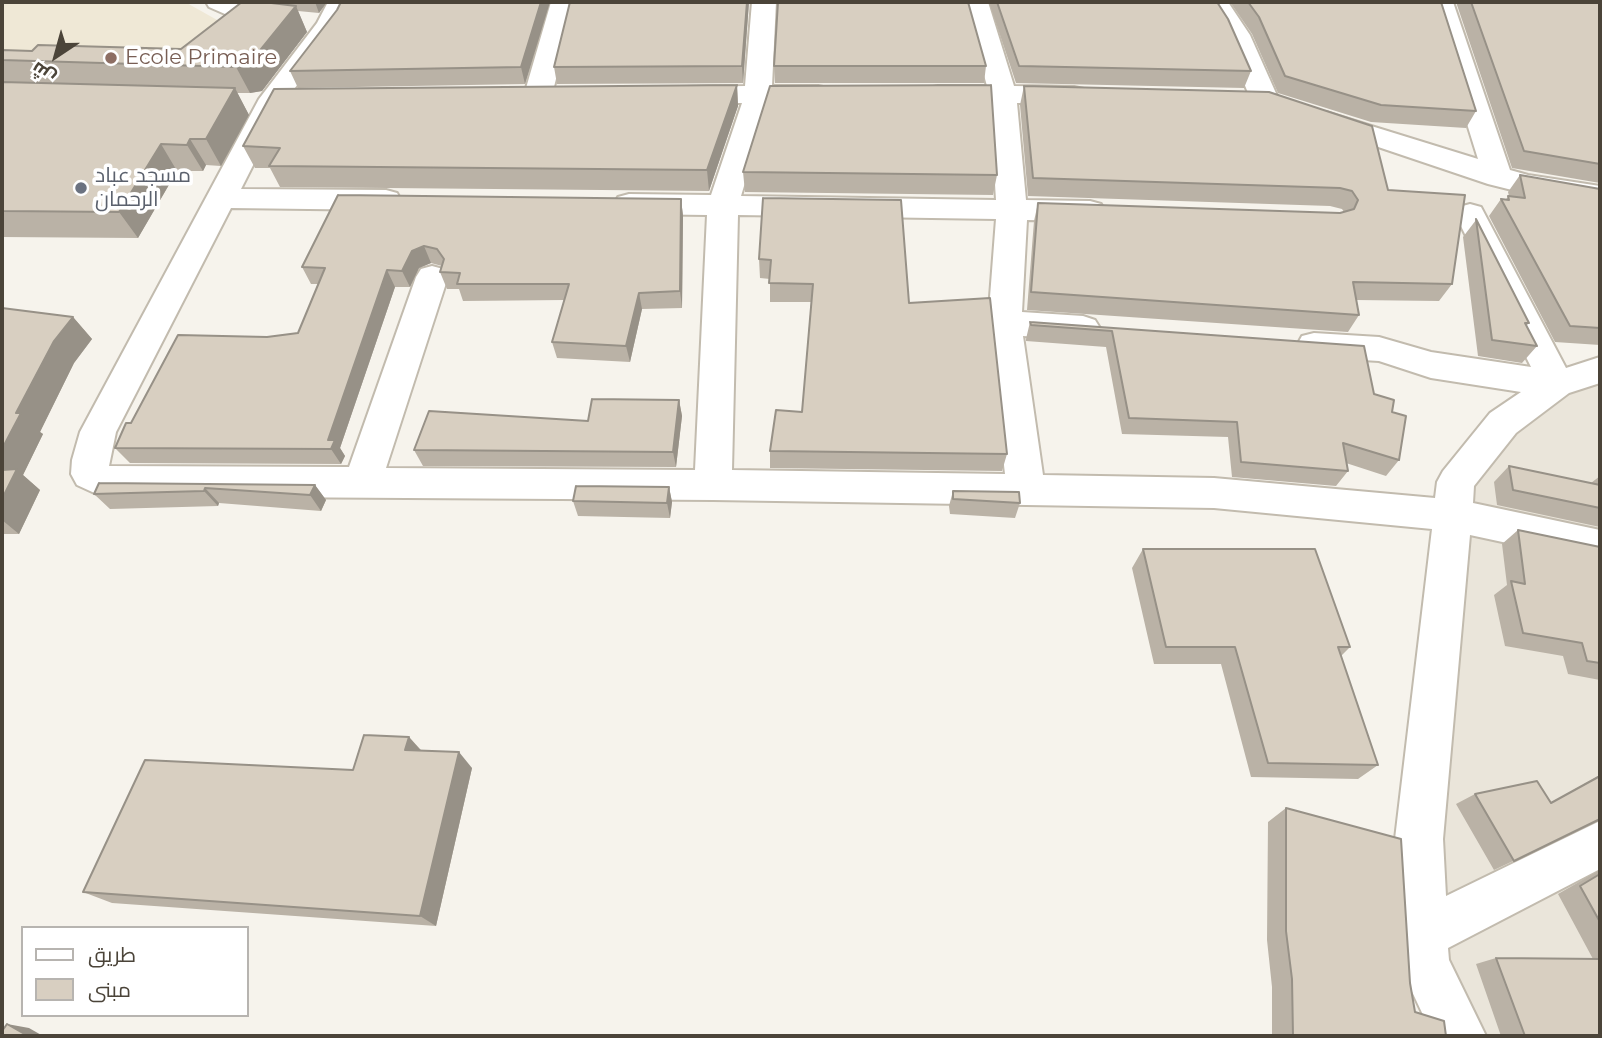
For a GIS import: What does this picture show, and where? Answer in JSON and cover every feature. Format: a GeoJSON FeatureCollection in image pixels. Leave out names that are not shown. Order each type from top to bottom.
{"type":"FeatureCollection","features":[{"type":"Feature","properties":{"kind":"street"},"geometry":{"type":"LineString","coordinates":[[218,2],[264,17],[335,13]]}},
{"type":"Feature","properties":{"kind":"street"},"geometry":{"type":"LineString","coordinates":[[538,95],[563,2]]}},
{"type":"Feature","properties":{"kind":"street"},"geometry":{"type":"LineString","coordinates":[[713,485],[723,205],[758,94],[764,2]]}},
{"type":"Feature","properties":{"kind":"street"},"geometry":{"type":"LineString","coordinates":[[976,2],[1003,94],[1012,208],[1004,323],[1026,490]]}},
{"type":"Feature","properties":{"kind":"street"},"geometry":{"type":"LineString","coordinates":[[1216,2],[1286,107]]}},
{"type":"Feature","properties":{"kind":"street"},"geometry":{"type":"LineString","coordinates":[[1441,2],[1498,177]]}},
{"type":"Feature","properties":{"kind":"street"},"geometry":{"type":"LineString","coordinates":[[335,13],[287,99],[220,198],[98,432],[90,460],[90,474],[100,481],[713,485],[1214,493],[1452,515],[1600,546]]}},
{"type":"Feature","properties":{"kind":"street"},"geometry":{"type":"LineString","coordinates":[[662,95],[840,94]]}},
{"type":"Feature","properties":{"kind":"street"},"geometry":{"type":"LineString","coordinates":[[908,94],[1100,96]]}},
{"type":"Feature","properties":{"kind":"street"},"geometry":{"type":"LineString","coordinates":[[510,95],[565,95]]}},
{"type":"Feature","properties":{"kind":"street"},"geometry":{"type":"LineString","coordinates":[[236,103],[287,99]]}},
{"type":"Feature","properties":{"kind":"street"},"geometry":{"type":"LineString","coordinates":[[1237,99],[1286,107],[1498,177],[1597,200]]}},
{"type":"Feature","properties":{"kind":"street"},"geometry":{"type":"LineString","coordinates":[[220,198],[411,201]]}},
{"type":"Feature","properties":{"kind":"street"},"geometry":{"type":"LineString","coordinates":[[601,203],[1122,212]]}},
{"type":"Feature","properties":{"kind":"street"},"geometry":{"type":"LineString","coordinates":[[1469,214],[1557,384]]}},
{"type":"Feature","properties":{"kind":"street"},"geometry":{"type":"LineString","coordinates":[[362,484],[432,277]]}},
{"type":"Feature","properties":{"kind":"street"},"geometry":{"type":"LineString","coordinates":[[1004,323],[1115,330]]}},
{"type":"Feature","properties":{"kind":"street"},"geometry":{"type":"LineString","coordinates":[[1282,342],[1379,349],[1431,365],[1557,384]]}},
{"type":"Feature","properties":{"kind":"street"},"geometry":{"type":"LineString","coordinates":[[1460,1036],[1424,964],[1419,839],[1456,482],[1503,423],[1557,384],[1600,370]]}},
{"type":"Feature","properties":{"kind":"street"},"geometry":{"type":"LineString","coordinates":[[1423,934],[1600,844]]}},
{"type":"Feature","properties":{"kind":"shaded area","name":"Ecole Primaire"},"geometry":{"type":"Polygon","coordinates":[[[2,2],[185,2],[235,30],[205,91],[2,87],[2,2]]]}},
{"type":"Feature","properties":{"kind":"shaded area"},"geometry":{"type":"Polygon","coordinates":[[[1600,370],[1600,1036],[1460,1036],[1455,1029],[1419,839],[1456,482],[1557,384],[1600,370]]]}},
{"type":"Feature","properties":{"kind":"building"},"geometry":{"type":"Polygon","coordinates":[[[242,2],[296,6],[249,64],[236,67],[2,60],[2,50],[32,51],[38,45],[181,49],[242,2]]]}},
{"type":"Feature","properties":{"kind":"building"},"geometry":{"type":"Polygon","coordinates":[[[341,2],[541,2],[521,67],[290,71],[341,2]]]}},
{"type":"Feature","properties":{"kind":"building"},"geometry":{"type":"Polygon","coordinates":[[[570,2],[747,2],[742,66],[554,67],[570,2]]]}},
{"type":"Feature","properties":{"kind":"building"},"geometry":{"type":"Polygon","coordinates":[[[778,2],[968,2],[986,66],[774,66],[778,2]]]}},
{"type":"Feature","properties":{"kind":"building"},"geometry":{"type":"Polygon","coordinates":[[[997,2],[1217,2],[1228,19],[1251,71],[1019,66],[997,2]]]}},
{"type":"Feature","properties":{"kind":"building"},"geometry":{"type":"Polygon","coordinates":[[[1248,2],[1441,2],[1476,111],[1381,105],[1285,76],[1259,17],[1248,2]]]}},
{"type":"Feature","properties":{"kind":"building"},"geometry":{"type":"Polygon","coordinates":[[[1471,2],[1600,2],[1600,164],[1524,151],[1471,2]]]}},
{"type":"Feature","properties":{"kind":"building"},"geometry":{"type":"Polygon","coordinates":[[[2,82],[235,88],[206,139],[190,139],[187,145],[161,144],[119,212],[2,211],[2,82]]]}},
{"type":"Feature","properties":{"kind":"building"},"geometry":{"type":"Polygon","coordinates":[[[737,85],[707,170],[269,166],[280,148],[243,146],[274,89],[737,85]]]}},
{"type":"Feature","properties":{"kind":"building"},"geometry":{"type":"Polygon","coordinates":[[[991,85],[997,175],[743,172],[770,86],[991,85]]]}},
{"type":"Feature","properties":{"kind":"building"},"geometry":{"type":"Polygon","coordinates":[[[1024,86],[1269,92],[1372,126],[1388,190],[1465,195],[1452,284],[1353,282],[1359,315],[1031,292],[1038,203],[1340,213],[1354,209],[1358,200],[1352,191],[1340,188],[1033,178],[1024,86]]]}},
{"type":"Feature","properties":{"kind":"building"},"geometry":{"type":"Polygon","coordinates":[[[1520,175],[1600,189],[1600,328],[1570,326],[1501,199],[1509,200],[1508,196],[1525,198],[1520,175]]]}},
{"type":"Feature","properties":{"kind":"building"},"geometry":{"type":"Polygon","coordinates":[[[338,195],[681,199],[680,291],[639,293],[626,346],[552,342],[569,284],[457,284],[460,273],[440,272],[444,259],[437,249],[424,246],[412,251],[402,271],[387,270],[328,440],[335,440],[331,449],[115,448],[126,423],[131,423],[178,335],[267,337],[298,333],[325,268],[302,267],[338,195]]]}},
{"type":"Feature","properties":{"kind":"building"},"geometry":{"type":"Polygon","coordinates":[[[763,198],[901,200],[909,303],[990,298],[1007,454],[770,451],[776,410],[802,412],[813,284],[769,283],[771,260],[759,259],[763,198]]]}},
{"type":"Feature","properties":{"kind":"building"},"geometry":{"type":"Polygon","coordinates":[[[1476,219],[1529,323],[1525,323],[1537,346],[1492,340],[1476,219]]]}},
{"type":"Feature","properties":{"kind":"building"},"geometry":{"type":"Polygon","coordinates":[[[2,308],[73,317],[54,341],[16,413],[21,413],[2,449],[2,308]]]}},
{"type":"Feature","properties":{"kind":"building"},"geometry":{"type":"Polygon","coordinates":[[[1030,322],[1364,346],[1374,394],[1394,400],[1392,412],[1406,416],[1399,460],[1343,443],[1348,471],[1241,462],[1237,422],[1129,418],[1112,331],[1031,325],[1030,322]]]}},
{"type":"Feature","properties":{"kind":"building"},"geometry":{"type":"Polygon","coordinates":[[[592,399],[679,400],[673,452],[414,450],[429,411],[588,421],[592,399]]]}},
{"type":"Feature","properties":{"kind":"building"},"geometry":{"type":"Polygon","coordinates":[[[1509,466],[1600,485],[1600,508],[1513,490],[1509,466]]]}},
{"type":"Feature","properties":{"kind":"building"},"geometry":{"type":"Polygon","coordinates":[[[17,469],[2,499],[2,470],[17,469]]]}},
{"type":"Feature","properties":{"kind":"building"},"geometry":{"type":"Polygon","coordinates":[[[99,483],[315,485],[310,495],[205,488],[204,491],[94,494],[99,483]]]}},
{"type":"Feature","properties":{"kind":"building"},"geometry":{"type":"Polygon","coordinates":[[[576,486],[669,487],[667,503],[573,501],[576,486]]]}},
{"type":"Feature","properties":{"kind":"building"},"geometry":{"type":"Polygon","coordinates":[[[953,491],[1019,492],[1020,503],[953,499],[953,491]]]}},
{"type":"Feature","properties":{"kind":"building"},"geometry":{"type":"Polygon","coordinates":[[[1518,530],[1600,547],[1600,663],[1587,661],[1582,643],[1523,633],[1511,581],[1525,584],[1518,530]]]}},
{"type":"Feature","properties":{"kind":"building"},"geometry":{"type":"Polygon","coordinates":[[[1143,549],[1315,549],[1350,647],[1338,647],[1378,765],[1268,763],[1235,647],[1166,647],[1143,549]]]}},
{"type":"Feature","properties":{"kind":"building"},"geometry":{"type":"Polygon","coordinates":[[[364,735],[409,737],[405,750],[459,752],[420,916],[83,892],[145,760],[353,770],[364,735]]]}},
{"type":"Feature","properties":{"kind":"building"},"geometry":{"type":"Polygon","coordinates":[[[1600,776],[1600,819],[1514,861],[1475,794],[1537,781],[1551,803],[1600,776]]]}},
{"type":"Feature","properties":{"kind":"building"},"geometry":{"type":"Polygon","coordinates":[[[1286,808],[1401,839],[1410,983],[1415,1012],[1444,1021],[1446,1036],[1293,1036],[1292,979],[1286,931],[1286,808]]]}},
{"type":"Feature","properties":{"kind":"building"},"geometry":{"type":"Polygon","coordinates":[[[1600,874],[1600,922],[1580,886],[1600,874]]]}},
{"type":"Feature","properties":{"kind":"building"},"geometry":{"type":"Polygon","coordinates":[[[1496,958],[1600,959],[1600,1036],[1525,1036],[1496,958]]]}},
{"type":"Feature","properties":{"kind":"building"},"geometry":{"type":"Polygon","coordinates":[[[7,1024],[28,1036],[2,1036],[7,1024]]]}},
{"type":"Feature","properties":{"kind":"place","name":"Ecole Primaire"},"geometry":{"type":"Point","coordinates":[111,58]}},
{"type":"Feature","properties":{"kind":"place","name":"مسجد عباد الرحمان"},"geometry":{"type":"Point","coordinates":[81,188]}}]}
